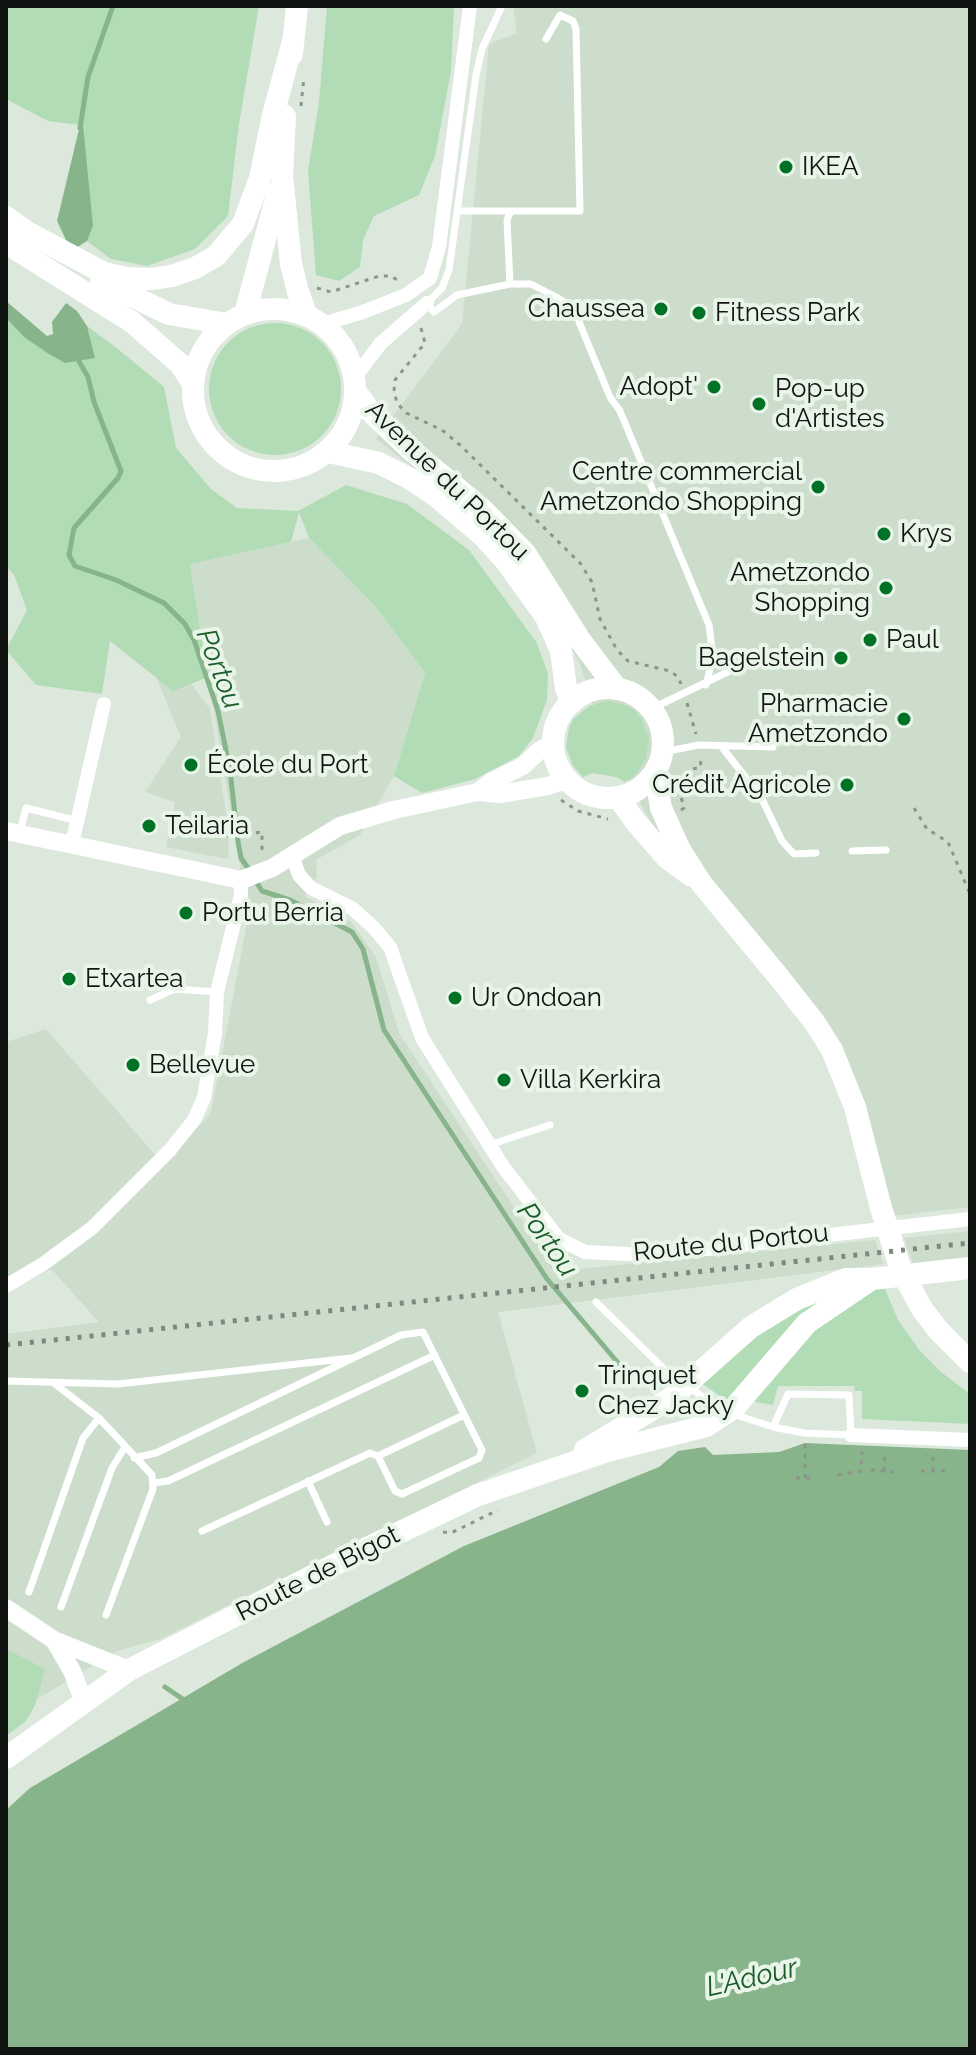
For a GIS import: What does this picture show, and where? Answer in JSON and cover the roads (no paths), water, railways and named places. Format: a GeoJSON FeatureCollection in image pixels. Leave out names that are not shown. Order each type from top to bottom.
{"type":"FeatureCollection","features":[{"type":"Feature","properties":{"kind":"main road"},"geometry":{"type":"LineString","coordinates":[[297,6],[282,164],[291,264],[298,292],[315,320],[343,348],[356,385],[353,414],[344,435],[329,452],[305,466],[278,472],[250,469],[225,456],[205,435],[194,410],[192,382],[198,359],[210,339],[236,319],[266,309],[287,310],[315,320]]}},
{"type":"Feature","properties":{"kind":"main road"},"geometry":{"type":"LineString","coordinates":[[15,237],[104,273],[126,278],[172,276],[216,256],[243,224],[260,178],[293,41]]}},
{"type":"Feature","properties":{"kind":"main road"},"geometry":{"type":"LineString","coordinates":[[236,319],[282,164]]}},
{"type":"Feature","properties":{"kind":"main road"},"geometry":{"type":"LineString","coordinates":[[6,217],[15,237],[132,322],[180,364],[192,382]]}},
{"type":"Feature","properties":{"kind":"main road"},"geometry":{"type":"LineString","coordinates":[[15,237],[134,298],[177,316],[236,319]]}},
{"type":"Feature","properties":{"kind":"main road","name":"Avenue du Portou"},"geometry":{"type":"LineString","coordinates":[[356,385],[370,411],[482,509],[525,553],[580,640],[617,689]]}},
{"type":"Feature","properties":{"kind":"main road","name":"Avenue du Portou"},"geometry":{"type":"LineString","coordinates":[[329,452],[379,463],[409,478],[435,495],[482,535],[505,560],[546,617],[561,651],[571,703]]}},
{"type":"Feature","properties":{"kind":"main road"},"geometry":{"type":"LineString","coordinates":[[659,762],[645,784],[618,797],[564,790],[553,744],[555,729],[571,703],[593,691],[617,689],[630,693],[651,709],[663,736],[658,797],[669,831],[701,883],[778,976],[832,1050],[855,1107],[891,1243],[911,1291],[939,1331],[970,1362]]}},
{"type":"Feature","properties":{"kind":"main road"},"geometry":{"type":"LineString","coordinates":[[618,797],[667,858],[701,883]]}},
{"type":"Feature","properties":{"kind":"main road","name":"Route de Bigot"},"geometry":{"type":"LineString","coordinates":[[561,1465],[656,1409],[689,1385],[737,1338],[797,1299],[846,1279],[970,1268]]}},
{"type":"Feature","properties":{"kind":"main road","name":"Route de Bigot"},"geometry":{"type":"LineString","coordinates":[[6,1758],[129,1670],[478,1495],[561,1465],[706,1426],[727,1414],[748,1394],[807,1323],[872,1279]]}},
{"type":"Feature","properties":{"kind":"street"},"geometry":{"type":"LineString","coordinates":[[315,320],[360,313],[406,295],[430,278],[439,247],[470,6]]}},
{"type":"Feature","properties":{"kind":"street"},"geometry":{"type":"LineString","coordinates":[[356,385],[381,343],[427,303]]}},
{"type":"Feature","properties":{"kind":"street"},"geometry":{"type":"LineString","coordinates":[[72,844],[104,704]]}},
{"type":"Feature","properties":{"kind":"street"},"geometry":{"type":"LineString","coordinates":[[478,792],[553,744]]}},
{"type":"Feature","properties":{"kind":"street"},"geometry":{"type":"LineString","coordinates":[[12,833],[241,880],[262,865],[292,855],[340,826],[394,810],[478,792],[500,794],[548,786],[564,790]]}},
{"type":"Feature","properties":{"kind":"street","name":"Route du Portou"},"geometry":{"type":"LineString","coordinates":[[292,855],[299,875],[311,888],[352,908],[390,947],[422,1038],[504,1168],[559,1239],[585,1252],[652,1255],[970,1219]]}},
{"type":"Feature","properties":{"kind":"street"},"geometry":{"type":"LineString","coordinates":[[6,1286],[43,1264],[92,1228],[170,1150],[194,1120],[204,1098],[215,1033],[217,992],[241,895],[241,880]]}},
{"type":"Feature","properties":{"kind":"street"},"geometry":{"type":"LineString","coordinates":[[856,1440],[970,1440]]}},
{"type":"Feature","properties":{"kind":"street"},"geometry":{"type":"LineString","coordinates":[[6,1608],[54,1640],[129,1670]]}},
{"type":"Feature","properties":{"kind":"street"},"geometry":{"type":"LineString","coordinates":[[54,1640],[72,1671],[84,1702]]}},
{"type":"Feature","properties":{"kind":"lane"},"geometry":{"type":"LineString","coordinates":[[502,6],[482,49],[476,75],[449,270],[442,288],[427,303],[434,312],[457,295],[510,284],[531,284],[567,304],[577,317],[610,397],[620,411],[709,625],[713,657],[706,685]]}},
{"type":"Feature","properties":{"kind":"lane"},"geometry":{"type":"LineString","coordinates":[[459,211],[580,211],[576,29],[573,21],[560,15],[557,6]]}},
{"type":"Feature","properties":{"kind":"lane"},"geometry":{"type":"LineString","coordinates":[[546,39],[560,15]]}},
{"type":"Feature","properties":{"kind":"lane"},"geometry":{"type":"LineString","coordinates":[[510,213],[507,220],[510,284]]}},
{"type":"Feature","properties":{"kind":"lane"},"geometry":{"type":"LineString","coordinates":[[651,709],[740,666]]}},
{"type":"Feature","properties":{"kind":"lane"},"geometry":{"type":"LineString","coordinates":[[659,762],[699,745],[773,747]]}},
{"type":"Feature","properties":{"kind":"lane"},"geometry":{"type":"LineString","coordinates":[[721,746],[761,797],[782,841],[794,854],[816,853]]}},
{"type":"Feature","properties":{"kind":"lane"},"geometry":{"type":"LineString","coordinates":[[12,833],[26,808],[78,821]]}},
{"type":"Feature","properties":{"kind":"lane"},"geometry":{"type":"LineString","coordinates":[[852,851],[886,850]]}},
{"type":"Feature","properties":{"kind":"lane"},"geometry":{"type":"LineString","coordinates":[[150,1000],[175,989],[217,992]]}},
{"type":"Feature","properties":{"kind":"lane"},"geometry":{"type":"LineString","coordinates":[[489,1145],[550,1125]]}},
{"type":"Feature","properties":{"kind":"lane"},"geometry":{"type":"LineString","coordinates":[[596,1302],[664,1369],[727,1414],[773,1427],[856,1440],[849,1395],[788,1394],[773,1427]]}},
{"type":"Feature","properties":{"kind":"lane"},"geometry":{"type":"LineString","coordinates":[[134,1458],[156,1453],[401,1335],[423,1332],[482,1450],[479,1458],[402,1494],[395,1491],[378,1456],[370,1453],[202,1531]]}},
{"type":"Feature","properties":{"kind":"lane"},"geometry":{"type":"LineString","coordinates":[[153,1483],[168,1481],[435,1355]]}},
{"type":"Feature","properties":{"kind":"lane"},"geometry":{"type":"LineString","coordinates":[[6,1381],[118,1384],[357,1357]]}},
{"type":"Feature","properties":{"kind":"lane"},"geometry":{"type":"LineString","coordinates":[[54,1383],[99,1418],[152,1475],[153,1489],[106,1615]]}},
{"type":"Feature","properties":{"kind":"lane"},"geometry":{"type":"LineString","coordinates":[[378,1456],[464,1415]]}},
{"type":"Feature","properties":{"kind":"lane"},"geometry":{"type":"LineString","coordinates":[[29,1592],[83,1438],[99,1418]]}},
{"type":"Feature","properties":{"kind":"lane"},"geometry":{"type":"LineString","coordinates":[[61,1607],[112,1468],[125,1447]]}},
{"type":"Feature","properties":{"kind":"lane"},"geometry":{"type":"LineString","coordinates":[[308,1481],[327,1522]]}},
{"type":"Feature","properties":{"kind":"water"},"geometry":{"type":"Polygon","coordinates":[[[80,125],[83,125],[93,226],[87,241],[76,248],[66,240],[57,221],[80,125]]]}},
{"type":"Feature","properties":{"kind":"water"},"geometry":{"type":"Polygon","coordinates":[[[6,301],[47,336],[53,334],[52,322],[66,303],[77,311],[87,326],[95,358],[65,363],[49,354],[24,337],[6,318],[6,301]]]}},
{"type":"Feature","properties":{"kind":"water","name":"L'Adour"},"geometry":{"type":"Polygon","coordinates":[[[805,1443],[970,1450],[970,2049],[6,2049],[6,1810],[30,1788],[244,1662],[464,1546],[659,1467],[678,1451],[705,1447],[713,1455],[779,1452],[805,1443]]]}},
{"type":"Feature","properties":{"kind":"waterway"},"geometry":{"type":"LineString","coordinates":[[80,128],[88,77],[113,6]]}},
{"type":"Feature","properties":{"kind":"waterway","name":"Portou"},"geometry":{"type":"LineString","coordinates":[[76,356],[88,377],[94,402],[121,471],[74,528],[69,555],[75,566],[116,580],[164,603],[185,624],[194,640],[218,711],[230,770],[241,858],[250,871]]}},
{"type":"Feature","properties":{"kind":"waterway","name":"Portou"},"geometry":{"type":"LineString","coordinates":[[255,880],[262,891],[290,900],[352,932],[363,949],[384,1030],[547,1279],[619,1364]]}},
{"type":"Feature","properties":{"kind":"waterway"},"geometry":{"type":"LineString","coordinates":[[165,1687],[184,1700]]}},
{"type":"Feature","properties":{"kind":"railway"},"geometry":{"type":"LineString","coordinates":[[6,1345],[970,1243]]}},
{"type":"Feature","properties":{"kind":"place","name":"IKEA"},"geometry":{"type":"Point","coordinates":[786,167]}},
{"type":"Feature","properties":{"kind":"place","name":"Chaussea"},"geometry":{"type":"Point","coordinates":[661,309]}},
{"type":"Feature","properties":{"kind":"place","name":"Fitness Park"},"geometry":{"type":"Point","coordinates":[699,313]}},
{"type":"Feature","properties":{"kind":"place","name":"Adopt'"},"geometry":{"type":"Point","coordinates":[714,387]}},
{"type":"Feature","properties":{"kind":"place","name":"Pop-up d'Artistes"},"geometry":{"type":"Point","coordinates":[759,404]}},
{"type":"Feature","properties":{"kind":"place","name":"Centre commercial Ametzondo Shopping"},"geometry":{"type":"Point","coordinates":[818,487]}},
{"type":"Feature","properties":{"kind":"place","name":"Krys"},"geometry":{"type":"Point","coordinates":[884,534]}},
{"type":"Feature","properties":{"kind":"place","name":"Ametzondo Shopping"},"geometry":{"type":"Point","coordinates":[886,588]}},
{"type":"Feature","properties":{"kind":"place","name":"Paul"},"geometry":{"type":"Point","coordinates":[870,640]}},
{"type":"Feature","properties":{"kind":"place","name":"Bagelstein"},"geometry":{"type":"Point","coordinates":[841,658]}},
{"type":"Feature","properties":{"kind":"place","name":"Pharmacie Ametzondo"},"geometry":{"type":"Point","coordinates":[904,719]}},
{"type":"Feature","properties":{"kind":"place","name":"École du Port"},"geometry":{"type":"Point","coordinates":[191,765]}},
{"type":"Feature","properties":{"kind":"place","name":"Crédit Agricole"},"geometry":{"type":"Point","coordinates":[847,785]}},
{"type":"Feature","properties":{"kind":"place","name":"Teilaria"},"geometry":{"type":"Point","coordinates":[149,826]}},
{"type":"Feature","properties":{"kind":"place","name":"Portu Berria"},"geometry":{"type":"Point","coordinates":[186,913]}},
{"type":"Feature","properties":{"kind":"place","name":"Etxartea"},"geometry":{"type":"Point","coordinates":[69,979]}},
{"type":"Feature","properties":{"kind":"place","name":"Ur Ondoan"},"geometry":{"type":"Point","coordinates":[455,998]}},
{"type":"Feature","properties":{"kind":"place","name":"Bellevue"},"geometry":{"type":"Point","coordinates":[133,1065]}},
{"type":"Feature","properties":{"kind":"place","name":"Villa Kerkira"},"geometry":{"type":"Point","coordinates":[504,1080]}},
{"type":"Feature","properties":{"kind":"place","name":"Trinquet Chez Jacky"},"geometry":{"type":"Point","coordinates":[582,1391]}}]}
